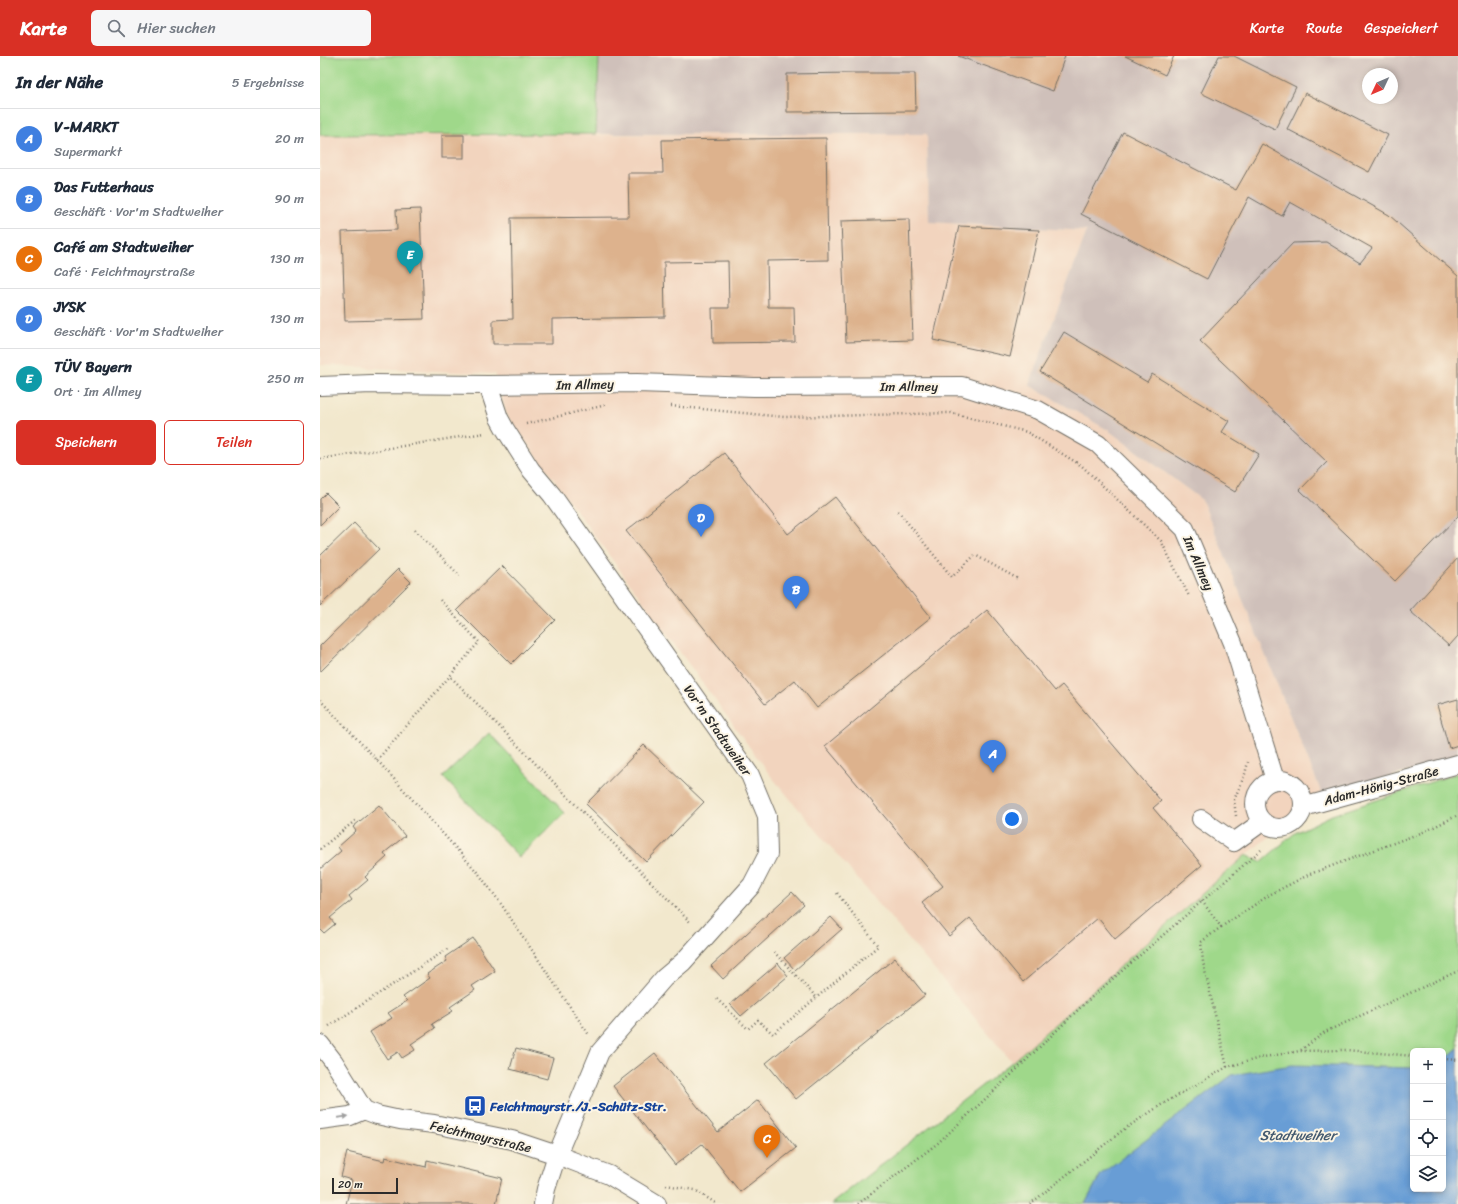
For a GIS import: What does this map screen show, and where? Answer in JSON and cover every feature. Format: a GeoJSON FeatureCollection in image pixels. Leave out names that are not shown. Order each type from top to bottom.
{"type":"FeatureCollection","features":[{"type":"Feature","properties":{"kind":"street","name":"Im Allmey"},"geometry":{"type":"LineString","coordinates":[[320,386],[372,384],[488,385],[637,383],[754,386],[962,386],[1038,410],[1098,444],[1185,529],[1233,643],[1275,780]]}},
{"type":"Feature","properties":{"kind":"street","name":"Vor'm Stadtweiher"},"geometry":{"type":"LineString","coordinates":[[488,385],[499,418],[531,470],[552,495],[750,775],[767,816],[768,854],[752,886],[705,938],[664,978],[600,1052],[557,1155],[546,1189],[543,1204]]}},
{"type":"Feature","properties":{"kind":"street","name":"Adam-Hönig-Straße"},"geometry":{"type":"LineString","coordinates":[[1303,807],[1458,764]]}},
{"type":"Feature","properties":{"kind":"street"},"geometry":{"type":"LineString","coordinates":[[1275,780],[1290,782],[1296,786],[1300,792],[1303,799],[1303,807],[1297,820],[1291,825],[1284,828],[1277,828],[1262,822],[1255,809],[1254,800],[1261,787],[1268,782],[1275,780]]}},
{"type":"Feature","properties":{"kind":"street"},"geometry":{"type":"LineString","coordinates":[[1201,819],[1234,842],[1262,822]]}},
{"type":"Feature","properties":{"kind":"street"},"geometry":{"type":"LineString","coordinates":[[320,1120],[350,1116],[364,1110],[334,1062],[323,1036]]}},
{"type":"Feature","properties":{"kind":"street","name":"Feichtmayrstraße"},"geometry":{"type":"LineString","coordinates":[[364,1110],[377,1115],[434,1124],[512,1140],[609,1175],[657,1204]]}},
{"type":"Feature","properties":{"kind":"path"},"geometry":{"type":"LineString","coordinates":[[320,459],[505,429],[613,403]]}},
{"type":"Feature","properties":{"kind":"path"},"geometry":{"type":"LineString","coordinates":[[666,406],[784,417],[951,413],[1027,432],[1082,466],[1160,541],[1192,602]]}},
{"type":"Feature","properties":{"kind":"path"},"geometry":{"type":"LineString","coordinates":[[898,511],[952,577],[975,555],[1018,579]]}},
{"type":"Feature","properties":{"kind":"path"},"geometry":{"type":"LineString","coordinates":[[415,530],[460,576]]}},
{"type":"Feature","properties":{"kind":"path"},"geometry":{"type":"LineString","coordinates":[[377,760],[479,642],[440,600]]}},
{"type":"Feature","properties":{"kind":"path"},"geometry":{"type":"LineString","coordinates":[[450,676],[705,938]]}},
{"type":"Feature","properties":{"kind":"path"},"geometry":{"type":"LineString","coordinates":[[320,700],[377,760],[487,885],[600,1052]]}},
{"type":"Feature","properties":{"kind":"path"},"geometry":{"type":"LineString","coordinates":[[1249,758],[1245,774],[1234,800],[1238,824],[1256,854]]}},
{"type":"Feature","properties":{"kind":"path"},"geometry":{"type":"LineString","coordinates":[[1227,1067],[1204,969],[1201,942],[1271,894],[1310,874],[1426,831],[1458,815]]}},
{"type":"Feature","properties":{"kind":"path"},"geometry":{"type":"LineString","coordinates":[[320,849],[356,820]]}},
{"type":"Feature","properties":{"kind":"path"},"geometry":{"type":"LineString","coordinates":[[858,1204],[938,1143],[1085,1003],[1261,849]]}},
{"type":"Feature","properties":{"kind":"path"},"geometry":{"type":"LineString","coordinates":[[717,999],[748,1029],[758,1020],[773,1034],[878,946],[837,893]]}},
{"type":"Feature","properties":{"kind":"path"},"geometry":{"type":"LineString","coordinates":[[1202,901],[1221,927]]}},
{"type":"Feature","properties":{"kind":"path"},"geometry":{"type":"LineString","coordinates":[[323,1036],[448,948]]}},
{"type":"Feature","properties":{"kind":"path"},"geometry":{"type":"LineString","coordinates":[[774,952],[817,998]]}},
{"type":"Feature","properties":{"kind":"path"},"geometry":{"type":"LineString","coordinates":[[1300,1051],[1325,1032],[1458,971]]}},
{"type":"Feature","properties":{"kind":"path"},"geometry":{"type":"LineString","coordinates":[[1030,1204],[1124,1130],[1161,1104],[1227,1067],[1264,1056],[1300,1051],[1346,1050],[1410,1056]]}},
{"type":"Feature","properties":{"kind":"path"},"geometry":{"type":"LineString","coordinates":[[1446,1059],[1458,1060]]}},
{"type":"Feature","properties":{"kind":"shaded area"},"geometry":{"type":"Polygon","coordinates":[[[599,56],[1458,56],[1458,759],[1322,794],[1202,500],[1108,430],[1029,385],[1087,231],[929,222],[927,134],[596,134],[599,56]]]}},
{"type":"Feature","properties":{"kind":"shaded area"},"geometry":{"type":"Polygon","coordinates":[[[927,134],[929,222],[1087,231],[1029,385],[1108,430],[1202,500],[1322,794],[1246,855],[1012,1062],[770,775],[507,416],[495,374],[320,365],[320,135],[927,134]]]}},
{"type":"Feature","properties":{"kind":"green space"},"geometry":{"type":"Polygon","coordinates":[[[320,56],[599,56],[596,134],[320,135],[320,56]]]}},
{"type":"Feature","properties":{"kind":"green space"},"geometry":{"type":"Polygon","coordinates":[[[489,733],[565,813],[519,857],[443,777],[489,733]]]}},
{"type":"Feature","properties":{"kind":"green space"},"geometry":{"type":"Polygon","coordinates":[[[1458,773],[1458,1048],[1446,1058],[1446,1048],[1410,1048],[1410,1068],[1341,1066],[1101,1174],[1085,1204],[831,1204],[1012,1062],[1246,855],[1261,862],[1295,833],[1332,815],[1458,773]]]}},
{"type":"Feature","properties":{"kind":"water","name":"Stadtweiher"},"geometry":{"type":"Polygon","coordinates":[[[1458,1048],[1458,1204],[1085,1204],[1101,1174],[1232,1075],[1292,1065],[1410,1068],[1410,1192],[1446,1192],[1446,1058],[1458,1048]]]}},
{"type":"Feature","properties":{"kind":"building"},"geometry":{"type":"Polygon","coordinates":[[[958,56],[1065,56],[1053,91],[958,56]]]}},
{"type":"Feature","properties":{"kind":"building"},"geometry":{"type":"Polygon","coordinates":[[[1125,56],[1174,56],[1165,75],[1125,56]]]}},
{"type":"Feature","properties":{"kind":"building"},"geometry":{"type":"Polygon","coordinates":[[[1219,56],[1234,56],[1296,87],[1275,129],[1201,93],[1219,56]]]}},
{"type":"Feature","properties":{"kind":"building"},"geometry":{"type":"Polygon","coordinates":[[[915,73],[916,111],[787,112],[787,74],[915,73]]]}},
{"type":"Feature","properties":{"kind":"building"},"geometry":{"type":"Polygon","coordinates":[[[1305,93],[1388,135],[1369,172],[1287,129],[1305,93]]]}},
{"type":"Feature","properties":{"kind":"building"},"geometry":{"type":"Polygon","coordinates":[[[1123,132],[1236,190],[1262,144],[1389,215],[1458,276],[1458,516],[1395,581],[1300,490],[1327,462],[1200,341],[1293,243],[1326,242],[1360,263],[1372,248],[1290,202],[1282,216],[1249,197],[1207,279],[1081,214],[1123,132]]]}},
{"type":"Feature","properties":{"kind":"building"},"geometry":{"type":"Polygon","coordinates":[[[442,135],[464,135],[464,158],[442,158],[442,135]]]}},
{"type":"Feature","properties":{"kind":"building"},"geometry":{"type":"Polygon","coordinates":[[[826,138],[828,260],[767,261],[768,307],[794,307],[795,342],[713,343],[712,308],[729,308],[728,261],[664,262],[665,317],[552,319],[552,344],[493,344],[493,320],[513,319],[511,218],[629,217],[628,173],[663,173],[662,140],[826,138]]]}},
{"type":"Feature","properties":{"kind":"building"},"geometry":{"type":"Polygon","coordinates":[[[420,209],[424,319],[345,321],[342,232],[397,230],[396,210],[420,209]]]}},
{"type":"Feature","properties":{"kind":"building"},"geometry":{"type":"Polygon","coordinates":[[[909,219],[913,340],[846,342],[841,221],[909,219]]]}},
{"type":"Feature","properties":{"kind":"building"},"geometry":{"type":"Polygon","coordinates":[[[959,226],[1039,230],[1010,357],[933,340],[959,226]]]}},
{"type":"Feature","properties":{"kind":"building"},"geometry":{"type":"Polygon","coordinates":[[[1064,332],[1147,382],[1152,374],[1229,421],[1222,432],[1259,454],[1235,492],[1040,372],[1064,332]]]}},
{"type":"Feature","properties":{"kind":"building"},"geometry":{"type":"Polygon","coordinates":[[[724,453],[788,534],[835,497],[931,617],[817,708],[795,680],[765,704],[626,531],[724,453]]]}},
{"type":"Feature","properties":{"kind":"building"},"geometry":{"type":"Polygon","coordinates":[[[326,493],[339,506],[320,525],[320,499],[326,493]]]}},
{"type":"Feature","properties":{"kind":"building"},"geometry":{"type":"Polygon","coordinates":[[[354,523],[379,549],[320,606],[320,556],[354,523]]]}},
{"type":"Feature","properties":{"kind":"building"},"geometry":{"type":"Polygon","coordinates":[[[1458,558],[1458,636],[1449,646],[1410,611],[1458,558]]]}},
{"type":"Feature","properties":{"kind":"building"},"geometry":{"type":"Polygon","coordinates":[[[502,566],[555,620],[511,664],[457,610],[502,566]]]}},
{"type":"Feature","properties":{"kind":"building"},"geometry":{"type":"Polygon","coordinates":[[[398,569],[411,582],[320,672],[320,646],[398,569]]]}},
{"type":"Feature","properties":{"kind":"building"},"geometry":{"type":"Polygon","coordinates":[[[987,610],[1055,691],[1062,685],[1161,801],[1153,808],[1202,865],[1115,939],[1098,918],[1023,982],[970,918],[949,936],[922,903],[943,886],[825,746],[987,610]]]}},
{"type":"Feature","properties":{"kind":"building"},"geometry":{"type":"Polygon","coordinates":[[[1458,699],[1458,745],[1449,748],[1437,705],[1458,699]]]}},
{"type":"Feature","properties":{"kind":"building"},"geometry":{"type":"Polygon","coordinates":[[[644,745],[704,802],[646,862],[586,804],[644,745]]]}},
{"type":"Feature","properties":{"kind":"building"},"geometry":{"type":"Polygon","coordinates":[[[379,805],[405,836],[384,853],[387,857],[365,877],[368,880],[349,896],[352,900],[330,918],[335,924],[324,933],[320,929],[320,869],[341,851],[338,847],[356,831],[353,827],[379,805]]]}},
{"type":"Feature","properties":{"kind":"building"},"geometry":{"type":"Polygon","coordinates":[[[792,892],[804,905],[723,979],[711,966],[792,892]]]}},
{"type":"Feature","properties":{"kind":"building"},"geometry":{"type":"Polygon","coordinates":[[[831,917],[842,929],[795,970],[784,958],[831,917]]]}},
{"type":"Feature","properties":{"kind":"building"},"geometry":{"type":"Polygon","coordinates":[[[473,938],[495,971],[472,986],[475,990],[450,1007],[453,1011],[432,1024],[435,1028],[411,1044],[415,1050],[402,1058],[398,1052],[387,1059],[370,1032],[392,1018],[388,1013],[407,1001],[403,997],[430,978],[427,974],[447,961],[445,957],[473,938]]]}},
{"type":"Feature","properties":{"kind":"building"},"geometry":{"type":"Polygon","coordinates":[[[895,958],[925,995],[796,1099],[766,1063],[895,958]]]}},
{"type":"Feature","properties":{"kind":"building"},"geometry":{"type":"Polygon","coordinates":[[[778,963],[788,976],[741,1016],[730,1004],[778,963]]]}},
{"type":"Feature","properties":{"kind":"building"},"geometry":{"type":"Polygon","coordinates":[[[516,1048],[553,1058],[547,1079],[510,1069],[516,1048]]]}},
{"type":"Feature","properties":{"kind":"building"},"geometry":{"type":"Polygon","coordinates":[[[655,1053],[718,1132],[758,1100],[796,1148],[740,1192],[702,1144],[675,1165],[613,1086],[655,1053]]]}},
{"type":"Feature","properties":{"kind":"building"},"geometry":{"type":"Polygon","coordinates":[[[347,1152],[384,1161],[385,1157],[426,1167],[427,1160],[502,1178],[496,1204],[411,1204],[404,1202],[403,1204],[346,1204],[352,1180],[341,1177],[347,1152]]]}},
{"type":"Feature","properties":{"kind":"place","name":"TÜV Bayern"},"geometry":{"type":"Point","coordinates":[410,274]}},
{"type":"Feature","properties":{"kind":"place","name":"JYSK"},"geometry":{"type":"Point","coordinates":[701,537]}},
{"type":"Feature","properties":{"kind":"place","name":"Das Futterhaus"},"geometry":{"type":"Point","coordinates":[796,609]}},
{"type":"Feature","properties":{"kind":"place","name":"V-MARKT"},"geometry":{"type":"Point","coordinates":[993,773]}},
{"type":"Feature","properties":{"kind":"place","name":"Feichtmayrstr./J.-Schütz-Str."},"geometry":{"type":"Point","coordinates":[475,1106]}},
{"type":"Feature","properties":{"kind":"place","name":"Café am Stadtweiher"},"geometry":{"type":"Point","coordinates":[767,1158]}}]}
